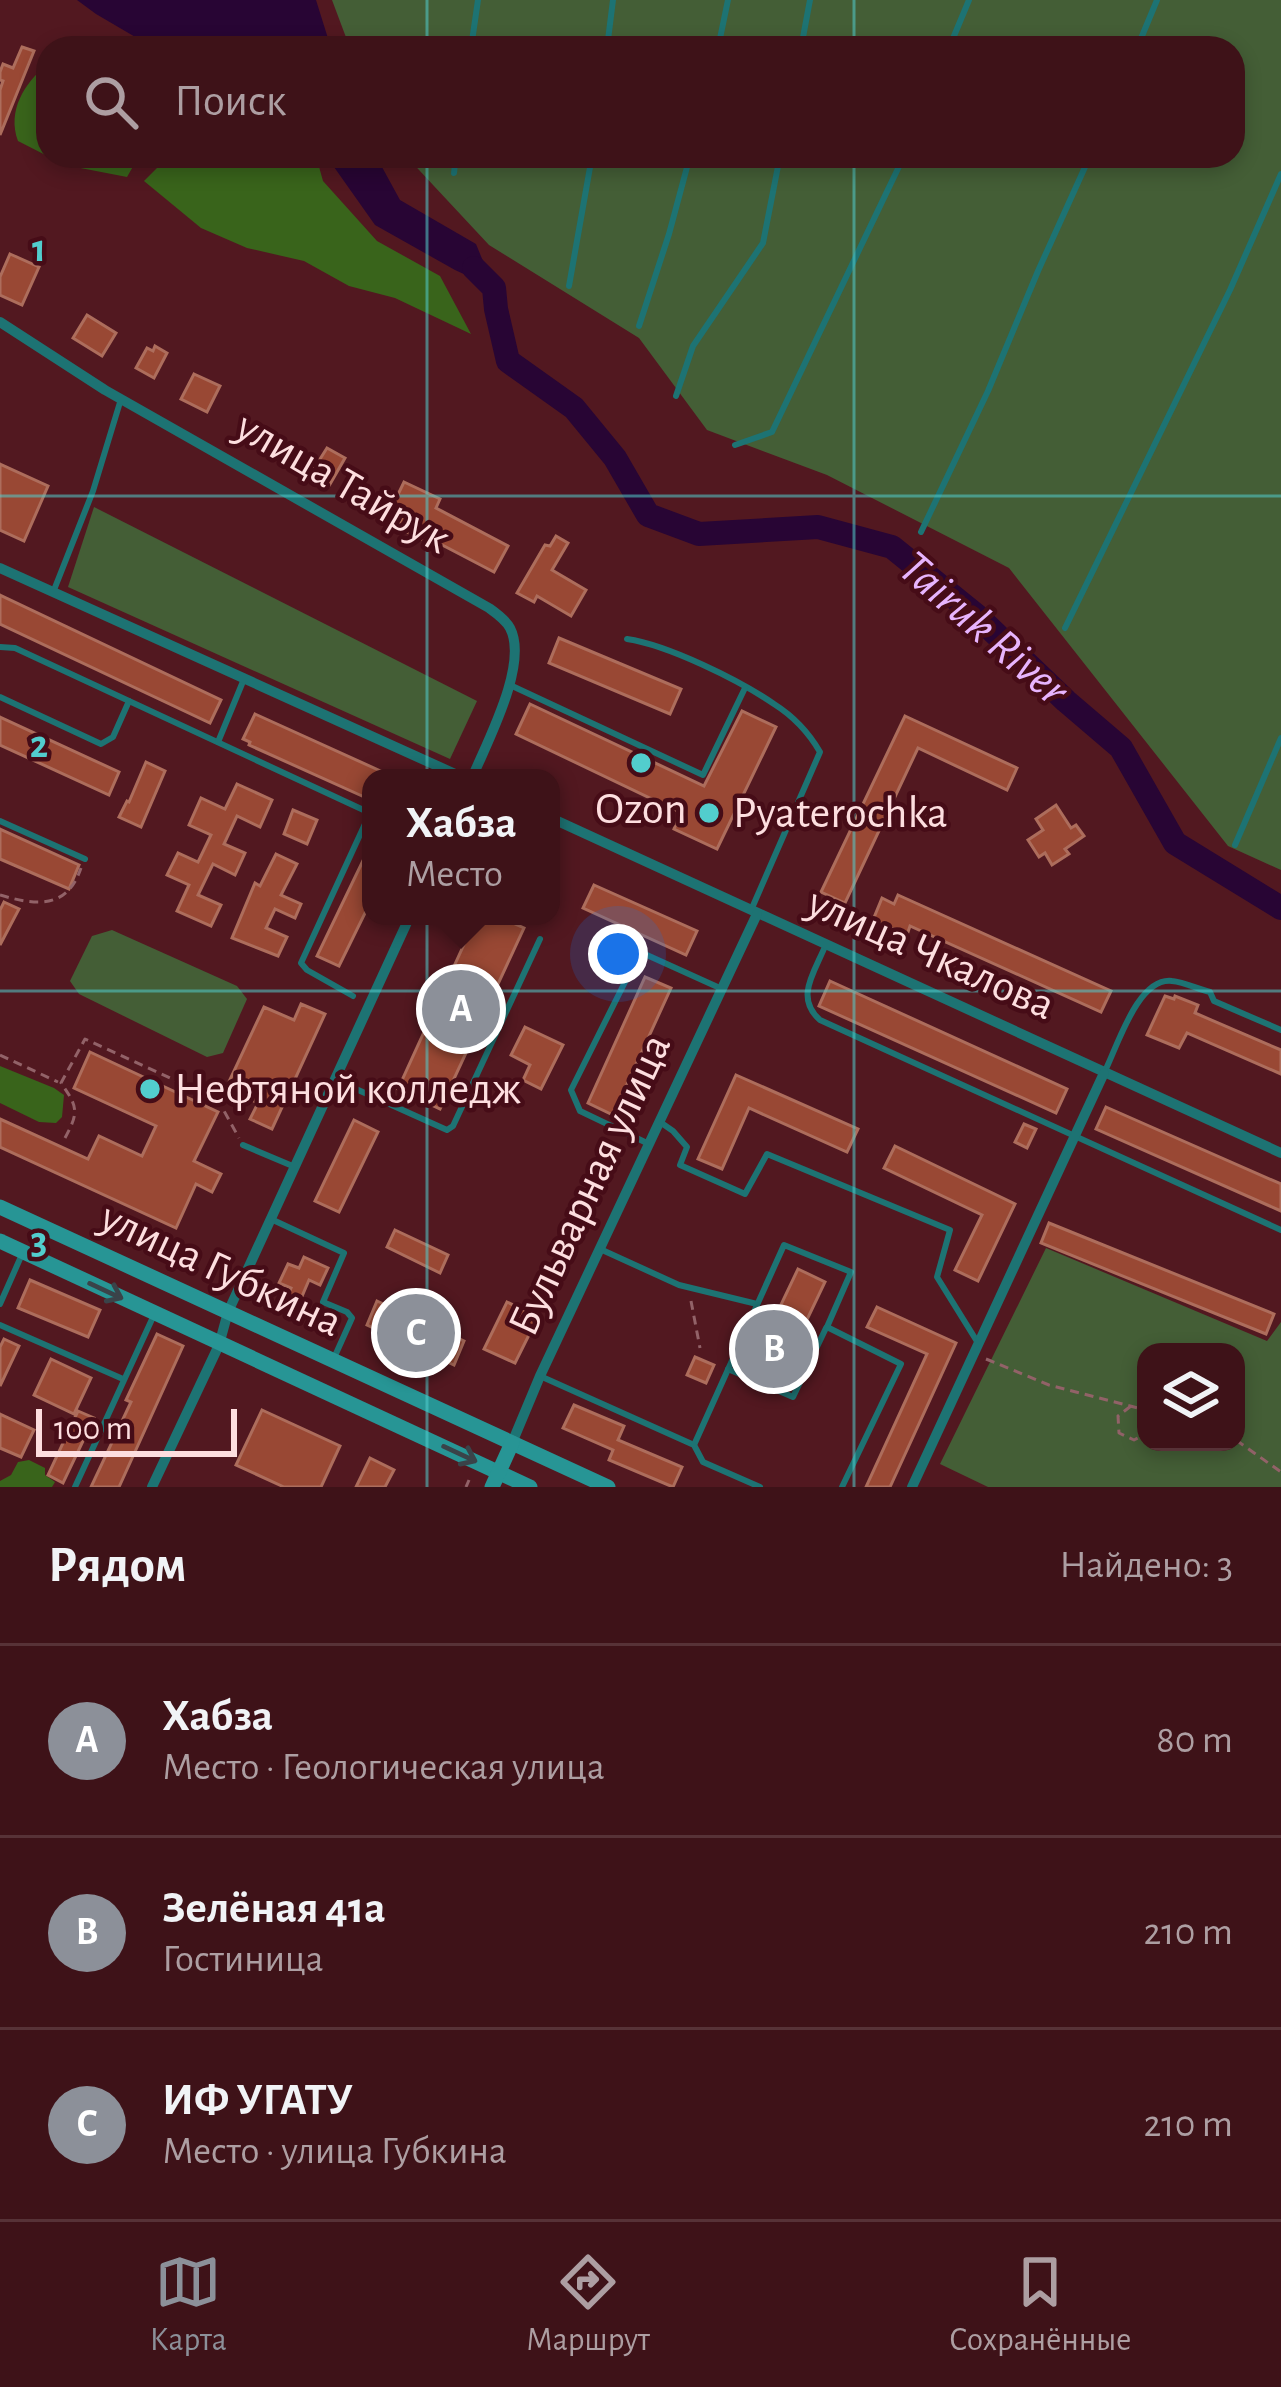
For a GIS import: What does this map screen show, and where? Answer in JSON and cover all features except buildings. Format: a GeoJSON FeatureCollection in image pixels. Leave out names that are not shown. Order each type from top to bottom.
{"type":"FeatureCollection","features":[{"type":"Feature","properties":{"kind":"main road","name":"улица Губкина"},"geometry":{"type":"LineString","coordinates":[[0,1207],[608,1487]]}},
{"type":"Feature","properties":{"kind":"main road","name":"улица Губкина"},"geometry":{"type":"LineString","coordinates":[[0,1241],[495,1480],[530,1487]]}},
{"type":"Feature","properties":{"kind":"main road","name":"Бульварная улица"},"geometry":{"type":"LineString","coordinates":[[495,1480],[512,1443]]}},
{"type":"Feature","properties":{"kind":"street","name":"улица Тайрук"},"geometry":{"type":"LineString","coordinates":[[0,322],[121,398],[489,608],[510,626],[517,654],[509,685],[472,769]]}},
{"type":"Feature","properties":{"kind":"street"},"geometry":{"type":"LineString","coordinates":[[0,568],[448,769]]}},
{"type":"Feature","properties":{"kind":"street","name":"улица Чкалова"},"geometry":{"type":"LineString","coordinates":[[560,822],[1281,1154]]}},
{"type":"Feature","properties":{"kind":"street","name":"Бульварная улица"},"geometry":{"type":"LineString","coordinates":[[512,1443],[754,913]]}},
{"type":"Feature","properties":{"kind":"street"},"geometry":{"type":"LineString","coordinates":[[152,1487],[406,925]]}},
{"type":"Feature","properties":{"kind":"street"},"geometry":{"type":"LineString","coordinates":[[912,1487],[1104,1073]]}},
{"type":"Feature","properties":{"kind":"lane"},"geometry":{"type":"LineString","coordinates":[[473,36],[478,0]]}},
{"type":"Feature","properties":{"kind":"lane"},"geometry":{"type":"LineString","coordinates":[[608,36],[613,0]]}},
{"type":"Feature","properties":{"kind":"lane"},"geometry":{"type":"LineString","coordinates":[[720,36],[728,0]]}},
{"type":"Feature","properties":{"kind":"lane"},"geometry":{"type":"LineString","coordinates":[[802,36],[810,0]]}},
{"type":"Feature","properties":{"kind":"lane"},"geometry":{"type":"LineString","coordinates":[[954,36],[969,0]]}},
{"type":"Feature","properties":{"kind":"lane"},"geometry":{"type":"LineString","coordinates":[[1142,36],[1157,0]]}},
{"type":"Feature","properties":{"kind":"lane"},"geometry":{"type":"LineString","coordinates":[[454,173],[455,168]]}},
{"type":"Feature","properties":{"kind":"lane"},"geometry":{"type":"LineString","coordinates":[[569,286],[590,168]]}},
{"type":"Feature","properties":{"kind":"lane"},"geometry":{"type":"LineString","coordinates":[[639,326],[687,168]]}},
{"type":"Feature","properties":{"kind":"lane"},"geometry":{"type":"LineString","coordinates":[[676,396],[693,346],[764,243],[778,168]]}},
{"type":"Feature","properties":{"kind":"lane"},"geometry":{"type":"LineString","coordinates":[[735,446],[772,432],[898,168]]}},
{"type":"Feature","properties":{"kind":"lane"},"geometry":{"type":"LineString","coordinates":[[921,532],[1085,168]]}},
{"type":"Feature","properties":{"kind":"lane"},"geometry":{"type":"LineString","coordinates":[[1065,628],[1230,290],[1281,174]]}},
{"type":"Feature","properties":{"kind":"lane"},"geometry":{"type":"LineString","coordinates":[[52,593],[93,491],[121,398]]}},
{"type":"Feature","properties":{"kind":"lane"},"geometry":{"type":"LineString","coordinates":[[627,639],[665,650],[775,704],[820,752],[754,913]]}},
{"type":"Feature","properties":{"kind":"lane"},"geometry":{"type":"LineString","coordinates":[[0,647],[15,647],[362,809]]}},
{"type":"Feature","properties":{"kind":"lane"},"geometry":{"type":"LineString","coordinates":[[218,742],[244,679]]}},
{"type":"Feature","properties":{"kind":"lane"},"geometry":{"type":"LineString","coordinates":[[509,685],[703,775],[745,688]]}},
{"type":"Feature","properties":{"kind":"lane"},"geometry":{"type":"LineString","coordinates":[[0,697],[100,744],[113,737],[129,700]]}},
{"type":"Feature","properties":{"kind":"lane"},"geometry":{"type":"LineString","coordinates":[[1235,845],[1281,738]]}},
{"type":"Feature","properties":{"kind":"lane"},"geometry":{"type":"LineString","coordinates":[[0,820],[85,859]]}},
{"type":"Feature","properties":{"kind":"lane"},"geometry":{"type":"LineString","coordinates":[[353,996],[301,963],[362,830]]}},
{"type":"Feature","properties":{"kind":"lane"},"geometry":{"type":"LineString","coordinates":[[336,1080],[447,1130],[453,1126],[540,939]]}},
{"type":"Feature","properties":{"kind":"lane"},"geometry":{"type":"LineString","coordinates":[[826,944],[806,995],[808,1010],[820,1020],[1281,1230]]}},
{"type":"Feature","properties":{"kind":"lane"},"geometry":{"type":"LineString","coordinates":[[627,946],[722,988]]}},
{"type":"Feature","properties":{"kind":"lane"},"geometry":{"type":"LineString","coordinates":[[640,952],[572,1090],[580,1112],[650,1144]]}},
{"type":"Feature","properties":{"kind":"lane"},"geometry":{"type":"LineString","coordinates":[[1104,1073],[1142,994],[1153,984],[1169,980],[1210,992],[1214,1001],[1281,1030]]}},
{"type":"Feature","properties":{"kind":"lane"},"geometry":{"type":"LineString","coordinates":[[660,1122],[687,1147],[680,1165],[745,1195],[767,1154],[950,1229],[937,1277],[976,1348]]}},
{"type":"Feature","properties":{"kind":"lane"},"geometry":{"type":"LineString","coordinates":[[242,1145],[295,1167]]}},
{"type":"Feature","properties":{"kind":"lane"},"geometry":{"type":"LineString","coordinates":[[271,1219],[344,1253],[323,1302],[352,1318],[333,1361]]}},
{"type":"Feature","properties":{"kind":"lane"},"geometry":{"type":"LineString","coordinates":[[694,1444],[784,1245],[851,1272],[793,1396],[728,1369]]}},
{"type":"Feature","properties":{"kind":"lane"},"geometry":{"type":"LineString","coordinates":[[600,1249],[689,1287],[758,1304]]}},
{"type":"Feature","properties":{"kind":"lane"},"geometry":{"type":"LineString","coordinates":[[0,1304],[23,1252]]}},
{"type":"Feature","properties":{"kind":"lane"},"geometry":{"type":"LineString","coordinates":[[75,1487],[154,1313]]}},
{"type":"Feature","properties":{"kind":"lane"},"geometry":{"type":"LineString","coordinates":[[0,1324],[124,1380]]}},
{"type":"Feature","properties":{"kind":"lane"},"geometry":{"type":"LineString","coordinates":[[826,1328],[901,1364],[842,1487]]}},
{"type":"Feature","properties":{"kind":"lane"},"geometry":{"type":"LineString","coordinates":[[540,1376],[694,1444],[703,1462],[760,1487]]}},
{"type":"Feature","properties":{"kind":"path"},"geometry":{"type":"LineString","coordinates":[[0,896],[44,902],[62,899],[75,885],[85,859]]}},
{"type":"Feature","properties":{"kind":"path"},"geometry":{"type":"LineString","coordinates":[[61,1083],[85,1039],[218,1100],[242,1145]]}},
{"type":"Feature","properties":{"kind":"path"},"geometry":{"type":"LineString","coordinates":[[0,1054],[61,1083],[75,1103],[75,1119],[65,1138]]}},
{"type":"Feature","properties":{"kind":"path"},"geometry":{"type":"LineString","coordinates":[[689,1287],[700,1348]]}},
{"type":"Feature","properties":{"kind":"path"},"geometry":{"type":"LineString","coordinates":[[976,1348],[1049,1385],[1137,1408]]}},
{"type":"Feature","properties":{"kind":"path"},"geometry":{"type":"LineString","coordinates":[[1132,1406],[1118,1416],[1120,1432],[1137,1438]]}},
{"type":"Feature","properties":{"kind":"path"},"geometry":{"type":"LineString","coordinates":[[1245,1446],[1281,1472]]}},
{"type":"Feature","properties":{"kind":"path"},"geometry":{"type":"LineString","coordinates":[[466,1487],[470,1480]]}},
{"type":"Feature","properties":{"kind":"green space"},"geometry":{"type":"Polygon","coordinates":[[[332,0],[1281,0],[1281,870],[1228,846],[1009,568],[827,475],[707,430],[639,338],[489,245],[417,168],[1245,168],[1245,36],[346,36],[332,0]]]}},
{"type":"Feature","properties":{"kind":"green space"},"geometry":{"type":"Polygon","coordinates":[[[36,76],[36,150],[18,141],[15,130],[16,108],[36,76]]]}},
{"type":"Feature","properties":{"kind":"green space"},"geometry":{"type":"Polygon","coordinates":[[[80,168],[132,168],[127,177],[80,168]]]}},
{"type":"Feature","properties":{"kind":"green space"},"geometry":{"type":"Polygon","coordinates":[[[157,168],[319,168],[323,181],[377,241],[440,276],[471,334],[395,298],[349,286],[304,261],[247,248],[201,228],[144,181],[157,168]]]}},
{"type":"Feature","properties":{"kind":"green space"},"geometry":{"type":"Polygon","coordinates":[[[94,507],[477,701],[450,759],[68,587],[94,507]]]}},
{"type":"Feature","properties":{"kind":"green space"},"geometry":{"type":"Polygon","coordinates":[[[112,930],[237,986],[247,999],[223,1053],[207,1057],[79,994],[70,981],[92,936],[112,930]]]}},
{"type":"Feature","properties":{"kind":"green space"},"geometry":{"type":"Polygon","coordinates":[[[0,1066],[64,1095],[62,1117],[56,1123],[39,1122],[0,1103],[0,1066]]]}},
{"type":"Feature","properties":{"kind":"green space"},"geometry":{"type":"Polygon","coordinates":[[[1046,1248],[1267,1341],[1281,1322],[1281,1487],[988,1487],[940,1464],[1046,1248]]]}},
{"type":"Feature","properties":{"kind":"green space"},"geometry":{"type":"Polygon","coordinates":[[[29,1460],[45,1468],[45,1475],[55,1482],[52,1487],[0,1487],[18,1462],[29,1460]]]}},
{"type":"Feature","properties":{"kind":"shaded area"},"geometry":{"type":"Polygon","coordinates":[[[77,0],[316,0],[327,36],[134,36],[77,0]]]}},
{"type":"Feature","properties":{"kind":"shaded area"},"geometry":{"type":"Polygon","coordinates":[[[335,168],[383,168],[400,200],[476,244],[494,288],[455,270],[375,225],[335,168]]]}},
{"type":"Feature","properties":{"kind":"waterway","name":"Tairuk River"},"geometry":{"type":"LineString","coordinates":[[474,268],[494,288],[508,361],[574,408],[615,458],[648,515],[699,534],[818,527],[892,547],[976,615],[1121,748],[1175,843],[1281,908]]}},
{"type":"Feature","properties":{"kind":"place","name":"Ozon"},"geometry":{"type":"Point","coordinates":[641,763]}},
{"type":"Feature","properties":{"kind":"place","name":"Pyaterochka"},"geometry":{"type":"Point","coordinates":[709,813]}},
{"type":"Feature","properties":{"kind":"place","name":"Хабза"},"geometry":{"type":"Point","coordinates":[461,1009]}},
{"type":"Feature","properties":{"kind":"place","name":"Нефтяной колледж"},"geometry":{"type":"Point","coordinates":[150,1089]}},
{"type":"Feature","properties":{"kind":"place","name":"ИФ УГАТУ"},"geometry":{"type":"Point","coordinates":[416,1333]}},
{"type":"Feature","properties":{"kind":"place","name":"Зелёная 41а"},"geometry":{"type":"Point","coordinates":[774,1349]}}]}
